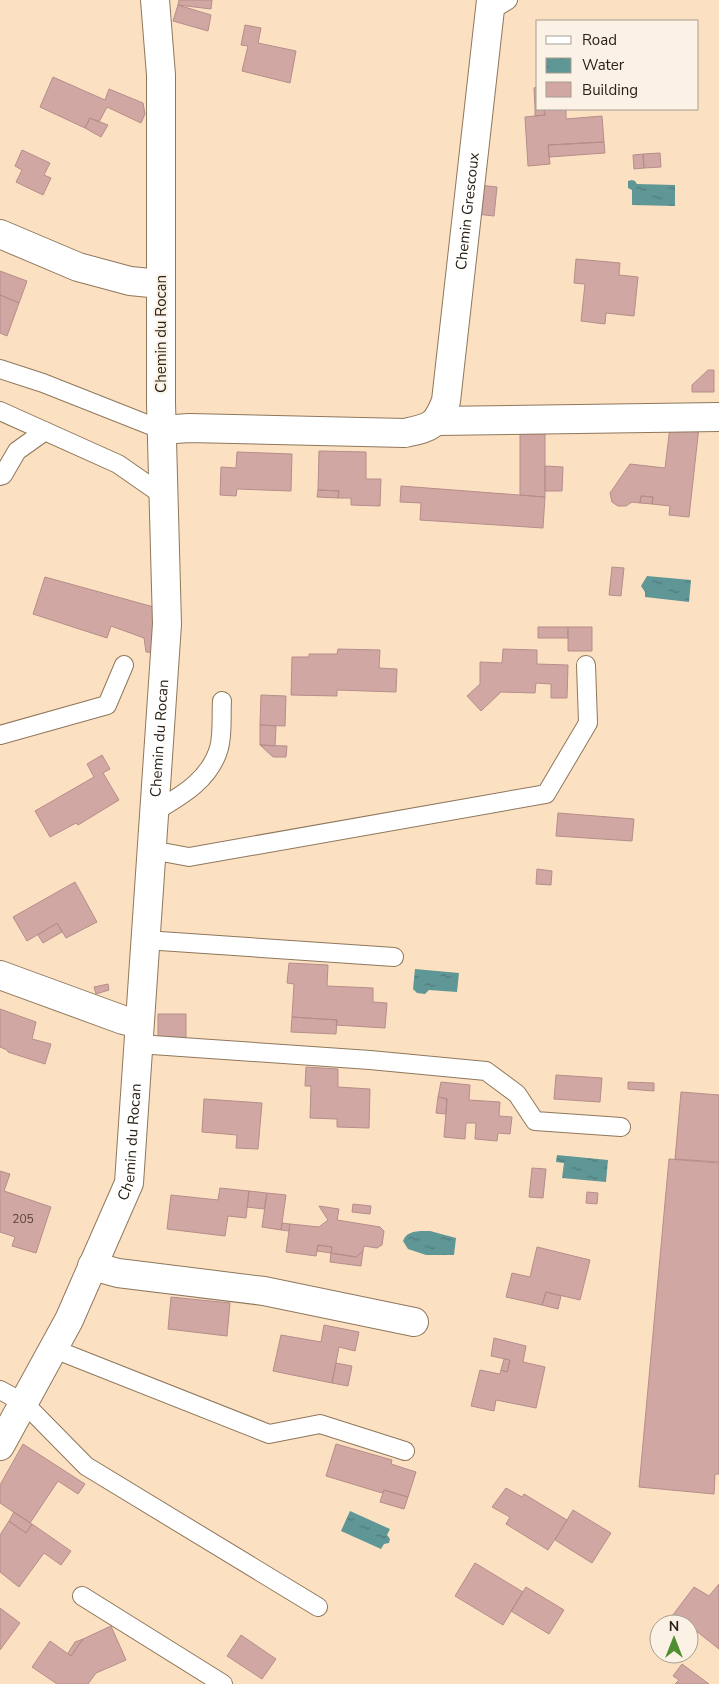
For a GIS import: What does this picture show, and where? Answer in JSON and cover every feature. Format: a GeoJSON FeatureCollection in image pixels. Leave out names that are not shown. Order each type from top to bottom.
{"type":"FeatureCollection","features":[{"type":"Feature","properties":{"kind":"street","name":"Chemin du Rocan"},"geometry":{"type":"LineString","coordinates":[[0,1446],[69,1320],[129,1183],[167,624],[162,430],[161,75],[155,0]]}},
{"type":"Feature","properties":{"kind":"street","name":"Chemin Grescoux"},"geometry":{"type":"LineString","coordinates":[[436,421],[446,401],[497,4]]}},
{"type":"Feature","properties":{"kind":"street"},"geometry":{"type":"LineString","coordinates":[[0,234],[78,267],[130,281],[161,284]]}},
{"type":"Feature","properties":{"kind":"street"},"geometry":{"type":"LineString","coordinates":[[162,430],[189,428],[405,432],[427,428],[436,421],[719,417]]}},
{"type":"Feature","properties":{"kind":"street"},"geometry":{"type":"LineString","coordinates":[[0,975],[123,1020],[139,1034]]}},
{"type":"Feature","properties":{"kind":"street"},"geometry":{"type":"LineString","coordinates":[[92,1266],[118,1273],[264,1291],[414,1322]]}},
{"type":"Feature","properties":{"kind":"lane"},"geometry":{"type":"LineString","coordinates":[[0,370],[43,383],[162,430]]}},
{"type":"Feature","properties":{"kind":"lane"},"geometry":{"type":"LineString","coordinates":[[0,411],[118,464],[164,496]]}},
{"type":"Feature","properties":{"kind":"lane"},"geometry":{"type":"LineString","coordinates":[[0,476],[3,475],[17,451],[45,431]]}},
{"type":"Feature","properties":{"kind":"lane"},"geometry":{"type":"LineString","coordinates":[[0,735],[107,706],[124,665]]}},
{"type":"Feature","properties":{"kind":"lane"},"geometry":{"type":"LineString","coordinates":[[151,850],[189,857],[546,794],[588,723],[586,665]]}},
{"type":"Feature","properties":{"kind":"lane"},"geometry":{"type":"LineString","coordinates":[[154,812],[180,797],[209,772],[220,747],[222,701]]}},
{"type":"Feature","properties":{"kind":"lane"},"geometry":{"type":"LineString","coordinates":[[145,940],[394,958]]}},
{"type":"Feature","properties":{"kind":"lane"},"geometry":{"type":"LineString","coordinates":[[139,1034],[486,1071],[516,1094],[535,1122],[621,1127]]}},
{"type":"Feature","properties":{"kind":"lane"},"geometry":{"type":"LineString","coordinates":[[54,1349],[269,1434],[320,1424],[405,1451]]}},
{"type":"Feature","properties":{"kind":"lane"},"geometry":{"type":"LineString","coordinates":[[0,1390],[24,1403],[86,1466],[318,1608]]}},
{"type":"Feature","properties":{"kind":"lane"},"geometry":{"type":"LineString","coordinates":[[82,1596],[222,1684]]}},
{"type":"Feature","properties":{"kind":"water"},"geometry":{"type":"Polygon","coordinates":[[[632,180],[637,184],[675,185],[675,206],[632,205],[632,190],[628,188],[628,181],[632,180]]]}},
{"type":"Feature","properties":{"kind":"water"},"geometry":{"type":"Polygon","coordinates":[[[647,576],[691,580],[689,602],[645,597],[645,592],[641,586],[647,576]]]}},
{"type":"Feature","properties":{"kind":"water"},"geometry":{"type":"Polygon","coordinates":[[[415,969],[459,973],[457,992],[429,990],[425,994],[417,993],[413,989],[415,969]]]}},
{"type":"Feature","properties":{"kind":"water"},"geometry":{"type":"Polygon","coordinates":[[[557,1155],[608,1160],[606,1182],[562,1178],[564,1163],[556,1162],[557,1155]]]}},
{"type":"Feature","properties":{"kind":"water"},"geometry":{"type":"Polygon","coordinates":[[[430,1231],[456,1238],[454,1255],[426,1255],[408,1249],[403,1241],[404,1238],[410,1233],[430,1231]]]}},
{"type":"Feature","properties":{"kind":"water"},"geometry":{"type":"Polygon","coordinates":[[[350,1511],[390,1529],[387,1535],[390,1539],[389,1543],[384,1544],[381,1549],[341,1531],[350,1511]]]}},
{"type":"Feature","properties":{"kind":"building"},"geometry":{"type":"Polygon","coordinates":[[[179,0],[212,0],[211,9],[178,5],[179,0]]]}},
{"type":"Feature","properties":{"kind":"building"},"geometry":{"type":"Polygon","coordinates":[[[178,5],[211,15],[208,31],[173,21],[178,5]]]}},
{"type":"Feature","properties":{"kind":"building"},"geometry":{"type":"Polygon","coordinates":[[[245,25],[261,28],[258,43],[296,51],[290,83],[242,71],[248,46],[241,45],[245,25]]]}},
{"type":"Feature","properties":{"kind":"building"},"geometry":{"type":"Polygon","coordinates":[[[53,77],[105,100],[109,89],[143,103],[145,114],[141,123],[107,107],[99,122],[90,118],[85,128],[40,107],[53,77]]]}},
{"type":"Feature","properties":{"kind":"building"},"geometry":{"type":"Polygon","coordinates":[[[534,88],[536,88],[536,107],[535,107],[534,88]]]}},
{"type":"Feature","properties":{"kind":"building"},"geometry":{"type":"Polygon","coordinates":[[[535,107],[536,110],[544,110],[545,115],[535,116],[535,107]]]}},
{"type":"Feature","properties":{"kind":"building"},"geometry":{"type":"Polygon","coordinates":[[[544,110],[566,110],[566,119],[602,116],[604,142],[548,145],[550,164],[528,166],[525,117],[545,115],[544,110]]]}},
{"type":"Feature","properties":{"kind":"building"},"geometry":{"type":"Polygon","coordinates":[[[90,118],[108,125],[101,137],[85,128],[90,118]]]}},
{"type":"Feature","properties":{"kind":"building"},"geometry":{"type":"Polygon","coordinates":[[[604,142],[605,153],[549,157],[548,145],[604,142]]]}},
{"type":"Feature","properties":{"kind":"building"},"geometry":{"type":"Polygon","coordinates":[[[22,150],[50,163],[44,175],[51,178],[43,195],[16,182],[22,170],[15,166],[22,150]]]}},
{"type":"Feature","properties":{"kind":"building"},"geometry":{"type":"Polygon","coordinates":[[[660,153],[661,167],[644,168],[643,154],[660,153]]]}},
{"type":"Feature","properties":{"kind":"building"},"geometry":{"type":"Polygon","coordinates":[[[643,154],[644,168],[634,169],[633,155],[643,154]]]}},
{"type":"Feature","properties":{"kind":"building"},"geometry":{"type":"Polygon","coordinates":[[[479,185],[497,187],[494,216],[476,214],[479,185]]]}},
{"type":"Feature","properties":{"kind":"building"},"geometry":{"type":"Polygon","coordinates":[[[576,259],[620,263],[619,275],[638,277],[634,316],[606,313],[605,324],[581,321],[585,284],[574,283],[576,259]]]}},
{"type":"Feature","properties":{"kind":"building"},"geometry":{"type":"Polygon","coordinates":[[[0,271],[27,281],[19,303],[0,295],[0,271]]]}},
{"type":"Feature","properties":{"kind":"building"},"geometry":{"type":"Polygon","coordinates":[[[0,295],[19,303],[7,336],[0,333],[0,295]]]}},
{"type":"Feature","properties":{"kind":"building"},"geometry":{"type":"Polygon","coordinates":[[[708,370],[714,370],[714,392],[692,392],[692,385],[708,370]]]}},
{"type":"Feature","properties":{"kind":"building"},"geometry":{"type":"Polygon","coordinates":[[[670,427],[699,427],[689,517],[669,515],[670,506],[652,504],[653,497],[641,496],[640,503],[632,502],[626,506],[618,506],[612,502],[610,493],[630,464],[665,468],[670,427]]]}},
{"type":"Feature","properties":{"kind":"building"},"geometry":{"type":"Polygon","coordinates":[[[520,431],[545,431],[545,497],[520,495],[520,431]]]}},
{"type":"Feature","properties":{"kind":"building"},"geometry":{"type":"Polygon","coordinates":[[[319,451],[366,452],[366,479],[381,479],[380,506],[351,505],[351,498],[338,498],[339,491],[318,490],[319,451]]]}},
{"type":"Feature","properties":{"kind":"building"},"geometry":{"type":"Polygon","coordinates":[[[237,452],[292,454],[291,491],[237,489],[236,496],[220,495],[221,467],[236,468],[237,452]]]}},
{"type":"Feature","properties":{"kind":"building"},"geometry":{"type":"Polygon","coordinates":[[[545,466],[563,467],[562,491],[545,491],[545,466]]]}},
{"type":"Feature","properties":{"kind":"building"},"geometry":{"type":"Polygon","coordinates":[[[401,486],[545,497],[543,528],[420,520],[421,503],[400,502],[401,486]]]}},
{"type":"Feature","properties":{"kind":"building"},"geometry":{"type":"Polygon","coordinates":[[[318,490],[339,491],[338,498],[317,497],[318,490]]]}},
{"type":"Feature","properties":{"kind":"building"},"geometry":{"type":"Polygon","coordinates":[[[641,496],[653,497],[652,504],[640,503],[641,496]]]}},
{"type":"Feature","properties":{"kind":"building"},"geometry":{"type":"Polygon","coordinates":[[[612,567],[624,568],[621,596],[609,595],[612,567]]]}},
{"type":"Feature","properties":{"kind":"building"},"geometry":{"type":"Polygon","coordinates":[[[45,577],[161,609],[156,653],[146,652],[144,638],[111,626],[107,638],[33,614],[45,577]]]}},
{"type":"Feature","properties":{"kind":"building"},"geometry":{"type":"Polygon","coordinates":[[[538,627],[568,627],[568,638],[538,638],[538,627]]]}},
{"type":"Feature","properties":{"kind":"building"},"geometry":{"type":"Polygon","coordinates":[[[568,627],[592,627],[592,651],[568,651],[568,627]]]}},
{"type":"Feature","properties":{"kind":"building"},"geometry":{"type":"Polygon","coordinates":[[[338,649],[380,650],[379,668],[397,669],[396,692],[337,690],[337,696],[291,695],[292,657],[309,657],[309,654],[337,654],[338,649]]]}},
{"type":"Feature","properties":{"kind":"building"},"geometry":{"type":"Polygon","coordinates":[[[503,649],[537,650],[537,664],[568,665],[567,698],[551,698],[551,684],[536,683],[535,693],[501,692],[481,711],[467,696],[480,684],[480,662],[502,663],[503,649]]]}},
{"type":"Feature","properties":{"kind":"building"},"geometry":{"type":"Polygon","coordinates":[[[261,695],[286,696],[285,726],[260,725],[261,695]]]}},
{"type":"Feature","properties":{"kind":"building"},"geometry":{"type":"Polygon","coordinates":[[[260,725],[276,726],[275,746],[260,745],[260,725]]]}},
{"type":"Feature","properties":{"kind":"building"},"geometry":{"type":"Polygon","coordinates":[[[260,745],[287,746],[286,757],[273,757],[260,745]]]}},
{"type":"Feature","properties":{"kind":"building"},"geometry":{"type":"Polygon","coordinates":[[[102,755],[110,769],[103,773],[119,800],[78,825],[76,823],[50,837],[35,811],[94,777],[87,764],[102,755]]]}},
{"type":"Feature","properties":{"kind":"building"},"geometry":{"type":"Polygon","coordinates":[[[558,813],[634,819],[632,841],[556,836],[558,813]]]}},
{"type":"Feature","properties":{"kind":"building"},"geometry":{"type":"Polygon","coordinates":[[[537,869],[552,871],[551,885],[536,884],[537,869]]]}},
{"type":"Feature","properties":{"kind":"building"},"geometry":{"type":"Polygon","coordinates":[[[75,882],[97,922],[66,938],[57,923],[27,941],[13,917],[75,882]]]}},
{"type":"Feature","properties":{"kind":"building"},"geometry":{"type":"Polygon","coordinates":[[[57,923],[62,932],[43,943],[38,935],[57,923]]]}},
{"type":"Feature","properties":{"kind":"building"},"geometry":{"type":"Polygon","coordinates":[[[289,963],[328,965],[327,986],[373,988],[373,1002],[387,1003],[385,1028],[336,1025],[337,1020],[292,1017],[294,984],[287,983],[289,963]]]}},
{"type":"Feature","properties":{"kind":"building"},"geometry":{"type":"Polygon","coordinates":[[[108,984],[109,990],[96,994],[94,987],[108,984]]]}},
{"type":"Feature","properties":{"kind":"building"},"geometry":{"type":"Polygon","coordinates":[[[0,1009],[36,1022],[32,1039],[51,1044],[45,1064],[8,1052],[0,1047],[0,1009]]]}},
{"type":"Feature","properties":{"kind":"building"},"geometry":{"type":"Polygon","coordinates":[[[158,1014],[186,1014],[186,1042],[158,1042],[158,1014]]]}},
{"type":"Feature","properties":{"kind":"building"},"geometry":{"type":"Polygon","coordinates":[[[292,1017],[337,1020],[336,1034],[291,1032],[292,1017]]]}},
{"type":"Feature","properties":{"kind":"building"},"geometry":{"type":"Polygon","coordinates":[[[306,1067],[338,1069],[338,1087],[370,1089],[369,1128],[337,1127],[337,1119],[310,1118],[311,1086],[305,1086],[306,1067]]]}},
{"type":"Feature","properties":{"kind":"building"},"geometry":{"type":"Polygon","coordinates":[[[556,1075],[602,1078],[600,1102],[554,1099],[556,1075]]]}},
{"type":"Feature","properties":{"kind":"building"},"geometry":{"type":"Polygon","coordinates":[[[441,1082],[470,1085],[469,1100],[500,1102],[499,1116],[512,1117],[510,1134],[498,1133],[497,1141],[475,1139],[476,1123],[466,1123],[465,1139],[444,1137],[447,1099],[438,1097],[441,1082]]]}},
{"type":"Feature","properties":{"kind":"building"},"geometry":{"type":"Polygon","coordinates":[[[628,1082],[654,1083],[654,1091],[628,1089],[628,1082]]]}},
{"type":"Feature","properties":{"kind":"building"},"geometry":{"type":"Polygon","coordinates":[[[681,1092],[719,1095],[719,1162],[675,1159],[681,1092]]]}},
{"type":"Feature","properties":{"kind":"building"},"geometry":{"type":"Polygon","coordinates":[[[438,1097],[447,1099],[446,1114],[436,1113],[438,1097]]]}},
{"type":"Feature","properties":{"kind":"building"},"geometry":{"type":"Polygon","coordinates":[[[204,1099],[262,1103],[258,1149],[236,1148],[237,1135],[202,1132],[204,1099]]]}},
{"type":"Feature","properties":{"kind":"building"},"geometry":{"type":"Polygon","coordinates":[[[669,1159],[719,1163],[719,1474],[715,1474],[714,1494],[639,1487],[669,1159]]]}},
{"type":"Feature","properties":{"kind":"building"},"geometry":{"type":"Polygon","coordinates":[[[532,1168],[546,1169],[543,1198],[529,1197],[532,1168]]]}},
{"type":"Feature","properties":{"kind":"building"},"geometry":{"type":"Polygon","coordinates":[[[0,1171],[10,1174],[4,1191],[51,1207],[36,1253],[12,1246],[15,1237],[0,1232],[0,1171]]]}},
{"type":"Feature","properties":{"kind":"building"},"geometry":{"type":"Polygon","coordinates":[[[220,1188],[249,1191],[246,1218],[228,1216],[225,1236],[167,1229],[171,1195],[218,1200],[220,1188]]]}},
{"type":"Feature","properties":{"kind":"building"},"geometry":{"type":"Polygon","coordinates":[[[249,1191],[267,1193],[264,1209],[247,1207],[249,1191]]]}},
{"type":"Feature","properties":{"kind":"building"},"geometry":{"type":"Polygon","coordinates":[[[587,1192],[598,1193],[597,1204],[586,1203],[587,1192]]]}},
{"type":"Feature","properties":{"kind":"building"},"geometry":{"type":"Polygon","coordinates":[[[267,1193],[286,1195],[281,1230],[262,1227],[267,1193]]]}},
{"type":"Feature","properties":{"kind":"building"},"geometry":{"type":"Polygon","coordinates":[[[353,1204],[371,1206],[370,1214],[352,1212],[353,1204]]]}},
{"type":"Feature","properties":{"kind":"building"},"geometry":{"type":"Polygon","coordinates":[[[319,1206],[339,1209],[337,1220],[380,1227],[384,1231],[382,1245],[377,1248],[364,1246],[363,1251],[356,1257],[331,1253],[332,1247],[318,1245],[316,1256],[286,1252],[290,1224],[319,1227],[328,1220],[319,1206]]]}},
{"type":"Feature","properties":{"kind":"building"},"geometry":{"type":"Polygon","coordinates":[[[282,1223],[290,1224],[289,1231],[281,1230],[282,1223]]]}},
{"type":"Feature","properties":{"kind":"building"},"geometry":{"type":"Polygon","coordinates":[[[318,1245],[332,1247],[331,1253],[317,1251],[318,1245]]]}},
{"type":"Feature","properties":{"kind":"building"},"geometry":{"type":"Polygon","coordinates":[[[537,1247],[590,1260],[580,1300],[546,1292],[542,1305],[506,1297],[512,1273],[530,1277],[537,1247]]]}},
{"type":"Feature","properties":{"kind":"building"},"geometry":{"type":"Polygon","coordinates":[[[363,1251],[361,1266],[330,1262],[331,1253],[356,1257],[363,1251]]]}},
{"type":"Feature","properties":{"kind":"building"},"geometry":{"type":"Polygon","coordinates":[[[546,1292],[561,1296],[558,1309],[542,1305],[546,1292]]]}},
{"type":"Feature","properties":{"kind":"building"},"geometry":{"type":"Polygon","coordinates":[[[171,1297],[230,1303],[227,1336],[168,1329],[171,1297]]]}},
{"type":"Feature","properties":{"kind":"building"},"geometry":{"type":"Polygon","coordinates":[[[324,1325],[359,1332],[355,1351],[339,1347],[332,1383],[273,1371],[281,1335],[321,1342],[324,1325]]]}},
{"type":"Feature","properties":{"kind":"building"},"geometry":{"type":"Polygon","coordinates":[[[494,1338],[526,1346],[523,1362],[545,1367],[536,1408],[496,1400],[494,1411],[471,1406],[480,1370],[500,1374],[501,1370],[507,1372],[510,1360],[491,1356],[494,1338]]]}},
{"type":"Feature","properties":{"kind":"building"},"geometry":{"type":"Polygon","coordinates":[[[504,1359],[510,1360],[507,1372],[501,1370],[504,1359]]]}},
{"type":"Feature","properties":{"kind":"building"},"geometry":{"type":"Polygon","coordinates":[[[336,1363],[352,1366],[348,1386],[332,1383],[336,1363]]]}},
{"type":"Feature","properties":{"kind":"building"},"geometry":{"type":"Polygon","coordinates":[[[23,1444],[85,1484],[78,1494],[58,1481],[30,1523],[0,1503],[0,1485],[23,1444]]]}},
{"type":"Feature","properties":{"kind":"building"},"geometry":{"type":"Polygon","coordinates":[[[336,1444],[392,1460],[391,1464],[416,1472],[408,1497],[384,1490],[382,1493],[326,1476],[336,1444]]]}},
{"type":"Feature","properties":{"kind":"building"},"geometry":{"type":"Polygon","coordinates":[[[506,1488],[522,1497],[524,1494],[567,1520],[548,1550],[506,1524],[510,1517],[492,1507],[506,1488]]]}},
{"type":"Feature","properties":{"kind":"building"},"geometry":{"type":"Polygon","coordinates":[[[384,1490],[408,1497],[404,1509],[380,1502],[384,1490]]]}},
{"type":"Feature","properties":{"kind":"building"},"geometry":{"type":"Polygon","coordinates":[[[573,1510],[611,1533],[592,1563],[555,1540],[573,1510]]]}},
{"type":"Feature","properties":{"kind":"building"},"geometry":{"type":"Polygon","coordinates":[[[14,1512],[32,1524],[26,1533],[9,1521],[14,1512]]]}},
{"type":"Feature","properties":{"kind":"building"},"geometry":{"type":"Polygon","coordinates":[[[9,1521],[26,1533],[32,1524],[71,1551],[61,1565],[44,1553],[19,1587],[0,1572],[0,1535],[9,1521]]]}},
{"type":"Feature","properties":{"kind":"building"},"geometry":{"type":"Polygon","coordinates":[[[475,1563],[523,1592],[503,1625],[455,1596],[475,1563]]]}},
{"type":"Feature","properties":{"kind":"building"},"geometry":{"type":"Polygon","coordinates":[[[719,1584],[719,1649],[699,1633],[699,1614],[674,1614],[694,1587],[709,1596],[719,1584]]]}},
{"type":"Feature","properties":{"kind":"building"},"geometry":{"type":"Polygon","coordinates":[[[526,1587],[564,1610],[549,1634],[511,1611],[526,1587]]]}},
{"type":"Feature","properties":{"kind":"building"},"geometry":{"type":"Polygon","coordinates":[[[0,1608],[20,1623],[0,1650],[0,1608]]]}},
{"type":"Feature","properties":{"kind":"building"},"geometry":{"type":"Polygon","coordinates":[[[111,1626],[126,1660],[96,1673],[88,1684],[57,1684],[32,1667],[50,1641],[71,1656],[83,1639],[111,1626]]]}},
{"type":"Feature","properties":{"kind":"building"},"geometry":{"type":"Polygon","coordinates":[[[241,1635],[276,1659],[262,1679],[227,1656],[241,1635]]]}},
{"type":"Feature","properties":{"kind":"building"},"geometry":{"type":"Polygon","coordinates":[[[83,1639],[71,1656],[68,1653],[75,1642],[83,1639]]]}},
{"type":"Feature","properties":{"kind":"building"},"geometry":{"type":"Polygon","coordinates":[[[682,1664],[709,1684],[675,1684],[679,1680],[673,1676],[682,1664]]]}}]}
